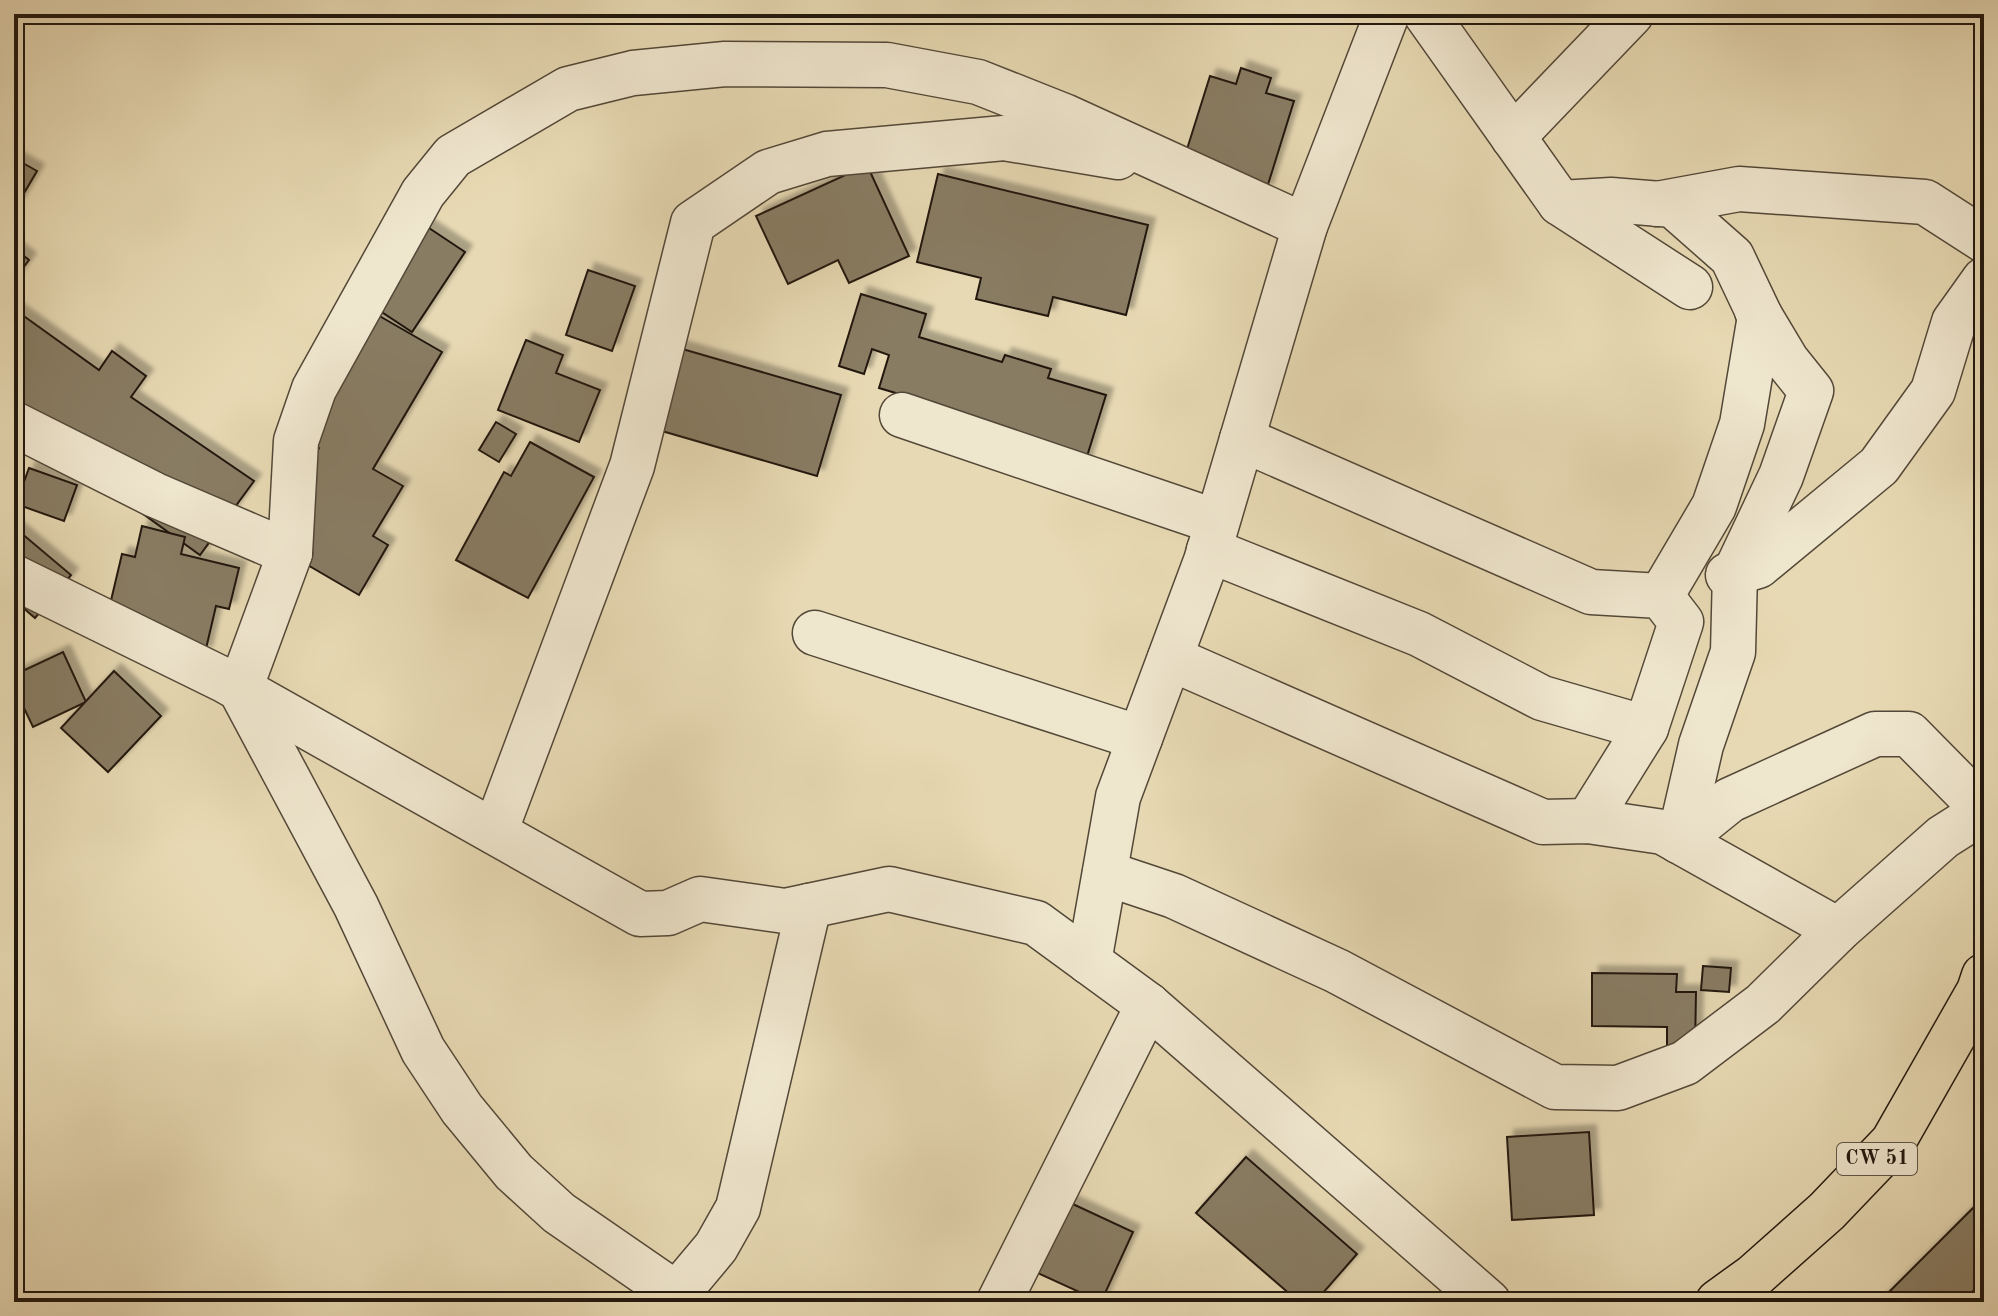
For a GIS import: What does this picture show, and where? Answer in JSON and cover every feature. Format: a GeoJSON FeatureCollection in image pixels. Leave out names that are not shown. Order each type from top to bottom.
{"type":"FeatureCollection","features":[{"type":"Feature","properties":{"kind":"main road","name":"CW 51"},"geometry":{"type":"LineString","coordinates":[[1718,1302],[1754,1276],[1827,1211],[1893,1142],[1979,991],[1984,976]]}},
{"type":"Feature","properties":{"kind":"street"},"geometry":{"type":"LineString","coordinates":[[1089,962],[1118,797],[1213,536],[1305,226],[1387,14]]}},
{"type":"Feature","properties":{"kind":"street"},"geometry":{"type":"LineString","coordinates":[[1426,14],[1560,203],[1690,287]]}},
{"type":"Feature","properties":{"kind":"street"},"geometry":{"type":"LineString","coordinates":[[1513,137],[1631,14]]}},
{"type":"Feature","properties":{"kind":"street"},"geometry":{"type":"LineString","coordinates":[[809,906],[738,1208],[716,1247],[679,1299],[559,1213],[514,1172],[462,1109],[423,1050],[356,906],[240,689],[290,553],[296,441],[314,389],[423,193],[453,156],[568,89],[633,73],[725,64],[887,65],[978,82],[1064,116],[1305,226]]}},
{"type":"Feature","properties":{"kind":"street"},"geometry":{"type":"LineString","coordinates":[[495,832],[632,466],[693,223],[768,172],[827,154],[1004,138],[1175,167]]}},
{"type":"Feature","properties":{"kind":"street"},"geometry":{"type":"LineString","coordinates":[[1657,204],[1739,189],[1925,202],[1984,240]]}},
{"type":"Feature","properties":{"kind":"street"},"geometry":{"type":"LineString","coordinates":[[1560,203],[1611,200],[1673,205],[1732,257],[1760,316],[1742,424],[1714,506],[1661,596]]}},
{"type":"Feature","properties":{"kind":"street"},"geometry":{"type":"LineString","coordinates":[[1242,439],[1591,592],[1661,596],[1758,566],[1879,466],[1933,391],[1954,322],[1984,280]]}},
{"type":"Feature","properties":{"kind":"street"},"geometry":{"type":"LineString","coordinates":[[1679,841],[1701,745],[1733,652],[1735,573],[1781,476],[1811,391],[1787,361],[1757,311]]}},
{"type":"Feature","properties":{"kind":"street"},"geometry":{"type":"LineString","coordinates":[[902,415],[1213,536],[1419,634],[1542,698],[1646,728]]}},
{"type":"Feature","properties":{"kind":"street"},"geometry":{"type":"LineString","coordinates":[[14,424],[155,495],[290,553]]}},
{"type":"Feature","properties":{"kind":"street"},"geometry":{"type":"LineString","coordinates":[[14,577],[240,689],[640,914],[668,913],[700,899],[785,911],[889,889],[946,899],[1036,923],[1148,1005],[1488,1302]]}},
{"type":"Feature","properties":{"kind":"street"},"geometry":{"type":"LineString","coordinates":[[1588,821],[1646,728],[1681,622],[1661,596]]}},
{"type":"Feature","properties":{"kind":"street"},"geometry":{"type":"LineString","coordinates":[[815,633],[1140,738]]}},
{"type":"Feature","properties":{"kind":"street"},"geometry":{"type":"LineString","coordinates":[[1170,658],[1543,822],[1588,821],[1663,832],[1838,930]]}},
{"type":"Feature","properties":{"kind":"street"},"geometry":{"type":"LineString","coordinates":[[1105,873],[1174,896],[1337,971],[1555,1087],[1618,1088],[1685,1063],[1763,1004],[1838,930],[1943,837],[1984,811],[1909,734],[1875,734],[1730,800],[1679,841]]}},
{"type":"Feature","properties":{"kind":"street"},"geometry":{"type":"LineString","coordinates":[[999,1302],[1148,1005]]}},
{"type":"Feature","properties":{"kind":"building"},"geometry":{"type":"Polygon","coordinates":[[[1241,68],[1271,78],[1266,93],[1294,101],[1266,191],[1182,165],[1210,76],[1236,84],[1241,68]]]}},
{"type":"Feature","properties":{"kind":"building"},"geometry":{"type":"Polygon","coordinates":[[[14,158],[37,171],[17,205],[14,203],[14,158]]]}},
{"type":"Feature","properties":{"kind":"building"},"geometry":{"type":"Polygon","coordinates":[[[867,165],[909,256],[849,283],[838,260],[788,284],[756,216],[867,165]]]}},
{"type":"Feature","properties":{"kind":"building"},"geometry":{"type":"Polygon","coordinates":[[[938,174],[1148,225],[1126,315],[1053,297],[1048,316],[976,299],[981,278],[917,262],[938,174]]]}},
{"type":"Feature","properties":{"kind":"building"},"geometry":{"type":"Polygon","coordinates":[[[414,218],[465,252],[412,332],[362,299],[414,218]]]}},
{"type":"Feature","properties":{"kind":"building"},"geometry":{"type":"Polygon","coordinates":[[[14,248],[29,260],[14,280],[14,248]]]}},
{"type":"Feature","properties":{"kind":"building"},"geometry":{"type":"Polygon","coordinates":[[[588,270],[635,286],[612,351],[566,335],[588,270]]]}},
{"type":"Feature","properties":{"kind":"building"},"geometry":{"type":"Polygon","coordinates":[[[861,294],[926,314],[919,337],[1002,362],[1005,355],[1051,369],[1048,378],[1106,395],[1080,479],[909,397],[879,388],[889,355],[872,349],[864,374],[839,366],[861,294]]]}},
{"type":"Feature","properties":{"kind":"building"},"geometry":{"type":"Polygon","coordinates":[[[14,309],[99,370],[112,351],[146,376],[131,397],[254,481],[200,555],[14,421],[14,309]]]}},
{"type":"Feature","properties":{"kind":"building"},"geometry":{"type":"Polygon","coordinates":[[[369,310],[442,352],[373,469],[403,486],[373,536],[388,545],[359,595],[282,550],[293,492],[319,448],[296,434],[369,310]]]}},
{"type":"Feature","properties":{"kind":"building"},"geometry":{"type":"Polygon","coordinates":[[[526,340],[563,355],[556,373],[600,390],[579,442],[498,410],[526,340]]]}},
{"type":"Feature","properties":{"kind":"building"},"geometry":{"type":"Polygon","coordinates":[[[679,348],[841,395],[817,476],[655,429],[679,348]]]}},
{"type":"Feature","properties":{"kind":"building"},"geometry":{"type":"Polygon","coordinates":[[[496,422],[516,434],[499,462],[479,450],[496,422]]]}},
{"type":"Feature","properties":{"kind":"building"},"geometry":{"type":"Polygon","coordinates":[[[530,442],[594,477],[528,598],[456,560],[504,472],[511,476],[530,442]]]}},
{"type":"Feature","properties":{"kind":"building"},"geometry":{"type":"Polygon","coordinates":[[[29,468],[77,485],[64,521],[16,504],[29,468]]]}},
{"type":"Feature","properties":{"kind":"building"},"geometry":{"type":"Polygon","coordinates":[[[142,526],[185,537],[181,554],[239,568],[229,609],[216,606],[205,653],[104,630],[122,554],[135,557],[142,526]]]}},
{"type":"Feature","properties":{"kind":"building"},"geometry":{"type":"Polygon","coordinates":[[[14,527],[71,575],[35,618],[14,600],[14,527]]]}},
{"type":"Feature","properties":{"kind":"building"},"geometry":{"type":"Polygon","coordinates":[[[63,652],[86,702],[33,727],[14,687],[14,675],[63,652]]]}},
{"type":"Feature","properties":{"kind":"building"},"geometry":{"type":"Polygon","coordinates":[[[114,671],[161,716],[108,772],[61,728],[114,671]]]}},
{"type":"Feature","properties":{"kind":"building"},"geometry":{"type":"Polygon","coordinates":[[[1703,966],[1731,968],[1729,992],[1701,990],[1703,966]]]}},
{"type":"Feature","properties":{"kind":"building"},"geometry":{"type":"Polygon","coordinates":[[[1592,973],[1677,974],[1676,992],[1696,992],[1695,1049],[1667,1049],[1667,1027],[1592,1026],[1592,973]]]}},
{"type":"Feature","properties":{"kind":"building"},"geometry":{"type":"Polygon","coordinates":[[[1589,1132],[1594,1215],[1512,1220],[1507,1137],[1589,1132]]]}},
{"type":"Feature","properties":{"kind":"building"},"geometry":{"type":"Polygon","coordinates":[[[1246,1157],[1357,1254],[1315,1302],[1299,1302],[1196,1213],[1246,1157]]]}},
{"type":"Feature","properties":{"kind":"building"},"geometry":{"type":"Polygon","coordinates":[[[1984,1197],[1984,1280],[1962,1302],[1879,1302],[1984,1197]]]}},
{"type":"Feature","properties":{"kind":"building"},"geometry":{"type":"Polygon","coordinates":[[[1062,1199],[1133,1232],[1101,1302],[1029,1269],[1062,1199]]]}}]}
